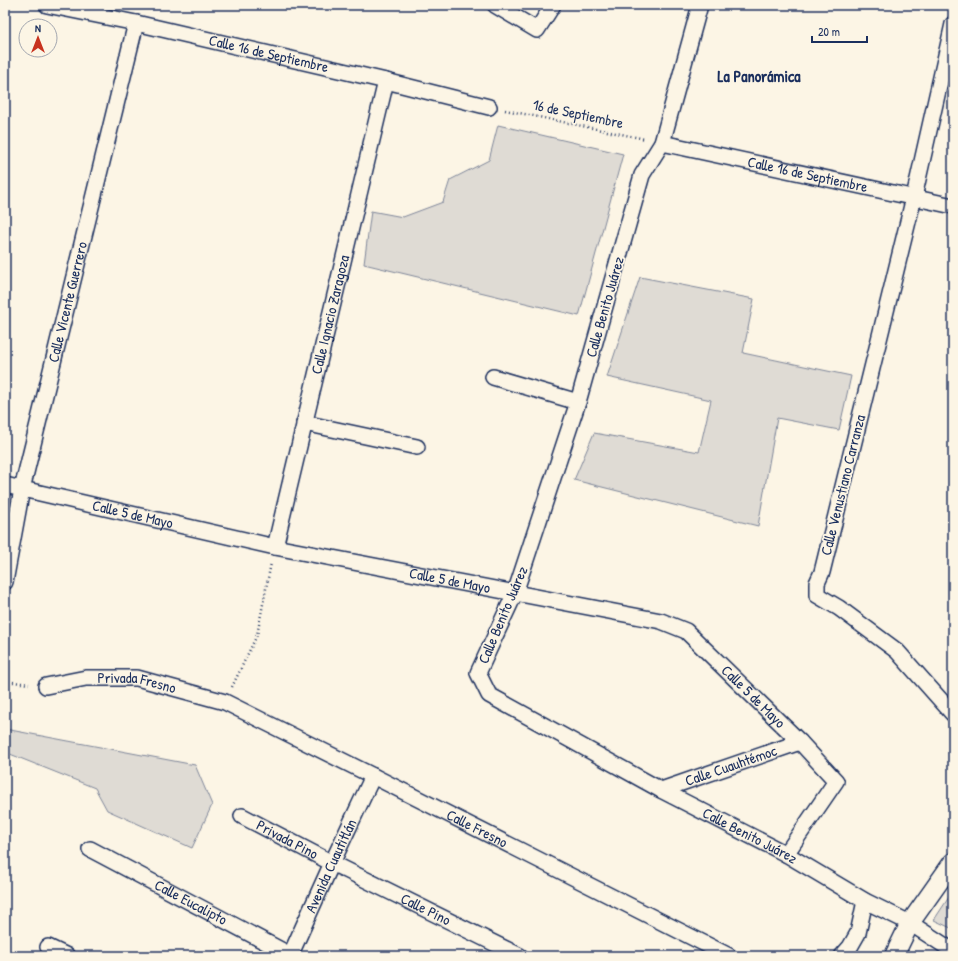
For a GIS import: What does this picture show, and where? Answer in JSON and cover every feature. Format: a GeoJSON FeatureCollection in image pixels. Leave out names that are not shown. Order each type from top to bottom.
{"type":"FeatureCollection","features":[{"type":"Feature","properties":{"kind":"street","name":"Calle 16 de Septiembre"},"geometry":{"type":"LineString","coordinates":[[47,5],[136,23],[489,107]]}},
{"type":"Feature","properties":{"kind":"street"},"geometry":{"type":"LineString","coordinates":[[70,10],[91,5]]}},
{"type":"Feature","properties":{"kind":"street"},"geometry":{"type":"LineString","coordinates":[[495,5],[537,30],[554,5]]}},
{"type":"Feature","properties":{"kind":"street","name":"Calle Benito Juárez"},"geometry":{"type":"LineString","coordinates":[[700,5],[662,143],[642,175],[578,402],[515,593],[478,673],[489,695],[661,790],[786,854],[865,901],[910,923],[953,951]]}},
{"type":"Feature","properties":{"kind":"street","name":"Calle Vicente Guerrero"},"geometry":{"type":"LineString","coordinates":[[5,582],[22,489],[136,23]]}},
{"type":"Feature","properties":{"kind":"street"},"geometry":{"type":"LineString","coordinates":[[914,197],[953,24]]}},
{"type":"Feature","properties":{"kind":"street","name":"Calle Ignacio Zaragoza"},"geometry":{"type":"LineString","coordinates":[[275,547],[386,82]]}},
{"type":"Feature","properties":{"kind":"street","name":"Calle 16 de Septiembre"},"geometry":{"type":"LineString","coordinates":[[662,143],[953,206]]}},
{"type":"Feature","properties":{"kind":"street","name":"Calle Venustiano Carranza"},"geometry":{"type":"LineString","coordinates":[[914,197],[822,572],[817,583],[817,595],[839,608],[897,651],[953,714]]}},
{"type":"Feature","properties":{"kind":"street"},"geometry":{"type":"LineString","coordinates":[[494,377],[578,402]]}},
{"type":"Feature","properties":{"kind":"street"},"geometry":{"type":"LineString","coordinates":[[304,423],[417,447]]}},
{"type":"Feature","properties":{"kind":"street","name":"Calle 5 de Mayo"},"geometry":{"type":"LineString","coordinates":[[5,485],[275,547],[660,621],[686,630],[800,742],[836,781],[786,854]]}},
{"type":"Feature","properties":{"kind":"street","name":"Privada Fresno"},"geometry":{"type":"LineString","coordinates":[[46,686],[86,678],[137,678],[225,702]]}},
{"type":"Feature","properties":{"kind":"street","name":"Calle Fresno"},"geometry":{"type":"LineString","coordinates":[[225,702],[729,956]]}},
{"type":"Feature","properties":{"kind":"street","name":"Calle Cuauhtémoc"},"geometry":{"type":"LineString","coordinates":[[661,790],[800,742]]}},
{"type":"Feature","properties":{"kind":"street","name":"Avenida Cuautitlán"},"geometry":{"type":"LineString","coordinates":[[291,956],[332,863],[373,776]]}},
{"type":"Feature","properties":{"kind":"street","name":"Privada Pino"},"geometry":{"type":"LineString","coordinates":[[242,816],[332,863]]}},
{"type":"Feature","properties":{"kind":"street","name":"Calle Eucalipto"},"geometry":{"type":"LineString","coordinates":[[90,849],[291,956]]}},
{"type":"Feature","properties":{"kind":"street"},"geometry":{"type":"LineString","coordinates":[[894,956],[910,923],[953,862]]}},
{"type":"Feature","properties":{"kind":"street","name":"Calle Pino"},"geometry":{"type":"LineString","coordinates":[[332,863],[520,956]]}},
{"type":"Feature","properties":{"kind":"street"},"geometry":{"type":"LineString","coordinates":[[842,956],[850,947],[858,933],[865,901]]}},
{"type":"Feature","properties":{"kind":"street"},"geometry":{"type":"LineString","coordinates":[[48,947],[67,956]]}},
{"type":"Feature","properties":{"kind":"path","name":"16 de Septiembre"},"geometry":{"type":"LineString","coordinates":[[489,107],[662,143]]}},
{"type":"Feature","properties":{"kind":"path"},"geometry":{"type":"LineString","coordinates":[[225,702],[257,635],[275,547]]}},
{"type":"Feature","properties":{"kind":"path"},"geometry":{"type":"LineString","coordinates":[[5,681],[46,686]]}},
{"type":"Feature","properties":{"kind":"shaded area"},"geometry":{"type":"Polygon","coordinates":[[[498,125],[623,154],[579,316],[364,264],[371,211],[403,217],[443,202],[450,180],[489,160],[498,125]]]}},
{"type":"Feature","properties":{"kind":"shaded area"},"geometry":{"type":"Polygon","coordinates":[[[640,277],[754,299],[743,353],[851,376],[839,430],[777,418],[758,526],[574,480],[594,433],[699,452],[711,400],[607,377],[640,277]]]}},
{"type":"Feature","properties":{"kind":"shaded area"},"geometry":{"type":"Polygon","coordinates":[[[5,729],[195,765],[212,805],[192,848],[107,810],[95,788],[5,752],[5,729]]]}},
{"type":"Feature","properties":{"kind":"shaded area"},"geometry":{"type":"Polygon","coordinates":[[[953,891],[953,929],[934,920],[953,891]]]}},
{"type":"Feature","properties":{"kind":"district","name":"La Panorámica"},"geometry":{"type":"Point","coordinates":[759,76]}}]}
